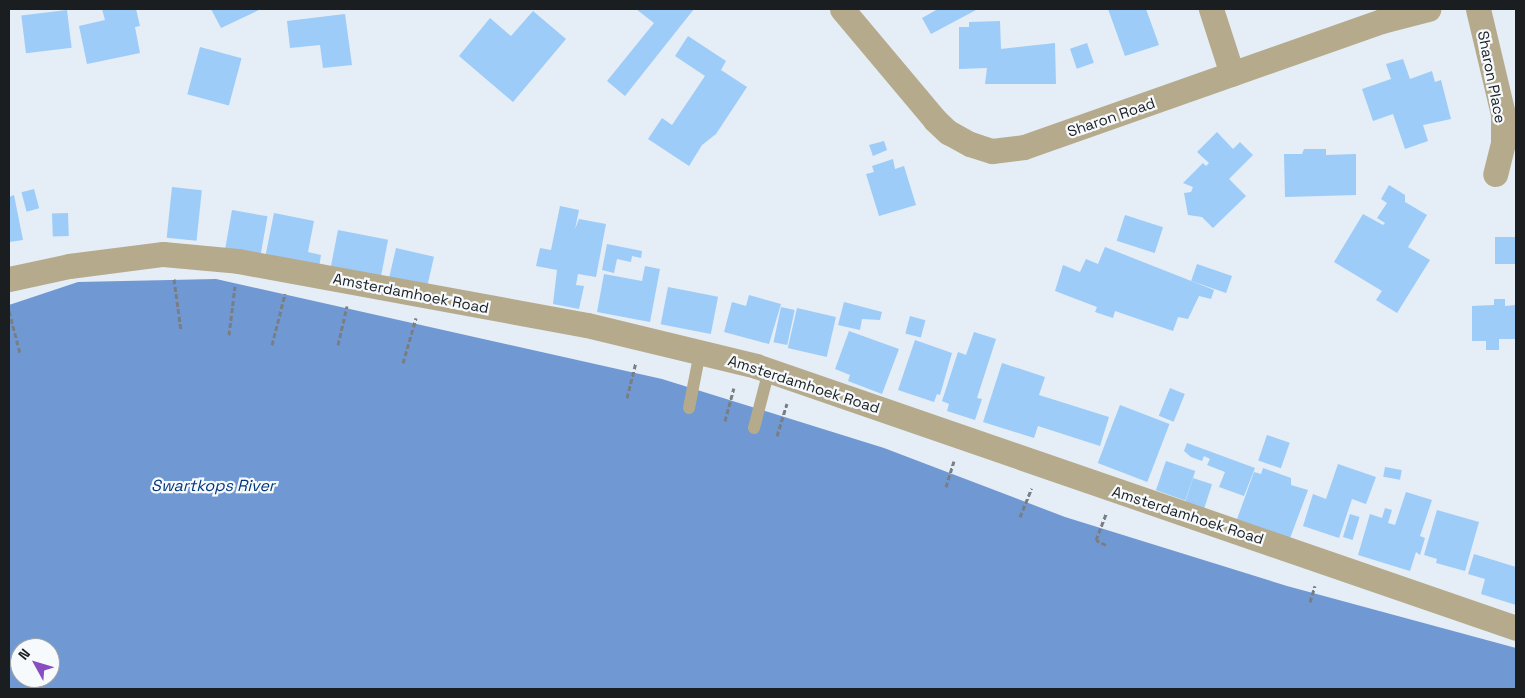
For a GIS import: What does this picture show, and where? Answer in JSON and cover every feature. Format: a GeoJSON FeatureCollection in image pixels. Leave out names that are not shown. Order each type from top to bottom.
{"type":"FeatureCollection","features":[{"type":"Feature","properties":{"kind":"street","name":"Sharon Road"},"geometry":{"type":"LineString","coordinates":[[842,9],[934,120],[948,132],[970,144],[992,151],[1024,147],[1382,20],[1428,9]]}},
{"type":"Feature","properties":{"kind":"street"},"geometry":{"type":"LineString","coordinates":[[1211,9],[1232,74]]}},
{"type":"Feature","properties":{"kind":"street","name":"Sharon Place"},"geometry":{"type":"LineString","coordinates":[[1478,9],[1502,114],[1504,143],[1495,174]]}},
{"type":"Feature","properties":{"kind":"street","name":"Amsterdamhoek Road"},"geometry":{"type":"LineString","coordinates":[[9,279],[123,257],[171,255],[238,261],[587,325],[769,370],[1115,491],[1341,565],[1516,628]]}},
{"type":"Feature","properties":{"kind":"lane"},"geometry":{"type":"LineString","coordinates":[[689,408],[700,352]]}},
{"type":"Feature","properties":{"kind":"lane"},"geometry":{"type":"LineString","coordinates":[[754,428],[769,370]]}},
{"type":"Feature","properties":{"kind":"path"},"geometry":{"type":"LineString","coordinates":[[171,255],[181,331]]}},
{"type":"Feature","properties":{"kind":"path"},"geometry":{"type":"LineString","coordinates":[[229,335],[238,261]]}},
{"type":"Feature","properties":{"kind":"path"},"geometry":{"type":"LineString","coordinates":[[272,344],[291,271]]}},
{"type":"Feature","properties":{"kind":"path"},"geometry":{"type":"LineString","coordinates":[[338,345],[353,282]]}},
{"type":"Feature","properties":{"kind":"path"},"geometry":{"type":"LineString","coordinates":[[403,363],[422,296]]}},
{"type":"Feature","properties":{"kind":"path"},"geometry":{"type":"LineString","coordinates":[[9,310],[20,354]]}},
{"type":"Feature","properties":{"kind":"path"},"geometry":{"type":"LineString","coordinates":[[627,398],[642,338]]}},
{"type":"Feature","properties":{"kind":"path"},"geometry":{"type":"LineString","coordinates":[[725,421],[742,362]]}},
{"type":"Feature","properties":{"kind":"path"},"geometry":{"type":"LineString","coordinates":[[777,436],[794,379]]}},
{"type":"Feature","properties":{"kind":"path"},"geometry":{"type":"LineString","coordinates":[[1020,517],[1042,466]]}},
{"type":"Feature","properties":{"kind":"path"},"geometry":{"type":"LineString","coordinates":[[1106,545],[1096,540],[1115,491]]}},
{"type":"Feature","properties":{"kind":"water","name":"Swartkops River"},"geometry":{"type":"Polygon","coordinates":[[[216,279],[662,379],[884,448],[1065,517],[1287,586],[1516,648],[1516,689],[9,689],[9,305],[78,282],[216,279]]]}},
{"type":"Feature","properties":{"kind":"building"},"geometry":{"type":"Polygon","coordinates":[[[102,9],[136,9],[140,26],[135,27],[140,53],[87,64],[79,26],[105,20],[102,9]]]}},
{"type":"Feature","properties":{"kind":"building"},"geometry":{"type":"Polygon","coordinates":[[[211,9],[261,9],[221,28],[211,9]]]}},
{"type":"Feature","properties":{"kind":"building"},"geometry":{"type":"Polygon","coordinates":[[[636,9],[694,9],[625,96],[607,81],[654,23],[636,9]]]}},
{"type":"Feature","properties":{"kind":"building"},"geometry":{"type":"Polygon","coordinates":[[[938,9],[976,10],[931,34],[922,18],[938,9]]]}},
{"type":"Feature","properties":{"kind":"building"},"geometry":{"type":"Polygon","coordinates":[[[1108,9],[1146,9],[1159,45],[1125,56],[1108,9]]]}},
{"type":"Feature","properties":{"kind":"building"},"geometry":{"type":"Polygon","coordinates":[[[67,10],[72,48],[26,53],[21,16],[67,10]]]}},
{"type":"Feature","properties":{"kind":"building"},"geometry":{"type":"Polygon","coordinates":[[[533,11],[566,39],[513,102],[459,56],[490,18],[511,36],[533,11]]]}},
{"type":"Feature","properties":{"kind":"building"},"geometry":{"type":"Polygon","coordinates":[[[345,14],[352,65],[323,68],[320,45],[290,48],[287,21],[345,14]]]}},
{"type":"Feature","properties":{"kind":"building"},"geometry":{"type":"Polygon","coordinates":[[[1000,21],[1001,49],[1055,43],[1056,84],[985,84],[987,68],[959,69],[959,27],[969,27],[969,22],[1000,21]]]}},
{"type":"Feature","properties":{"kind":"building"},"geometry":{"type":"Polygon","coordinates":[[[688,36],[726,61],[721,70],[747,87],[716,134],[702,145],[689,166],[648,139],[662,118],[672,125],[705,76],[675,56],[688,36]]]}},
{"type":"Feature","properties":{"kind":"building"},"geometry":{"type":"Polygon","coordinates":[[[1087,43],[1094,63],[1077,69],[1070,49],[1087,43]]]}},
{"type":"Feature","properties":{"kind":"building"},"geometry":{"type":"Polygon","coordinates":[[[200,47],[242,58],[229,105],[187,94],[200,47]]]}},
{"type":"Feature","properties":{"kind":"building"},"geometry":{"type":"Polygon","coordinates":[[[1403,59],[1410,79],[1432,71],[1435,82],[1441,80],[1451,119],[1423,125],[1428,141],[1405,149],[1393,114],[1373,121],[1362,89],[1391,79],[1386,64],[1403,59]]]}},
{"type":"Feature","properties":{"kind":"building"},"geometry":{"type":"Polygon","coordinates":[[[1217,132],[1233,149],[1240,142],[1253,155],[1229,179],[1246,196],[1213,228],[1202,217],[1188,215],[1184,193],[1191,192],[1193,187],[1183,183],[1203,163],[1206,166],[1209,163],[1197,152],[1217,132]]]}},
{"type":"Feature","properties":{"kind":"building"},"geometry":{"type":"Polygon","coordinates":[[[884,141],[887,150],[873,156],[869,145],[884,141]]]}},
{"type":"Feature","properties":{"kind":"building"},"geometry":{"type":"Polygon","coordinates":[[[1304,149],[1326,149],[1326,155],[1356,154],[1356,195],[1285,197],[1284,154],[1302,154],[1304,149]]]}},
{"type":"Feature","properties":{"kind":"building"},"geometry":{"type":"Polygon","coordinates":[[[893,159],[895,169],[904,166],[916,205],[879,216],[866,174],[874,172],[872,166],[893,159]]]}},
{"type":"Feature","properties":{"kind":"building"},"geometry":{"type":"Polygon","coordinates":[[[1389,185],[1405,195],[1405,202],[1427,215],[1408,247],[1430,260],[1397,313],[1376,300],[1382,291],[1334,262],[1363,214],[1383,225],[1385,223],[1377,218],[1387,203],[1381,199],[1389,185]]]}},
{"type":"Feature","properties":{"kind":"building"},"geometry":{"type":"Polygon","coordinates":[[[172,187],[202,190],[197,241],[167,238],[172,187]]]}},
{"type":"Feature","properties":{"kind":"building"},"geometry":{"type":"Polygon","coordinates":[[[34,189],[39,208],[27,212],[21,192],[34,189]]]}},
{"type":"Feature","properties":{"kind":"building"},"geometry":{"type":"Polygon","coordinates":[[[14,195],[23,240],[9,242],[9,197],[14,195]]]}},
{"type":"Feature","properties":{"kind":"building"},"geometry":{"type":"Polygon","coordinates":[[[560,206],[579,210],[575,229],[579,219],[606,224],[596,277],[578,274],[576,285],[584,286],[579,309],[553,304],[557,270],[536,266],[540,248],[551,250],[560,206]]]}},
{"type":"Feature","properties":{"kind":"building"},"geometry":{"type":"Polygon","coordinates":[[[232,210],[267,216],[260,257],[225,250],[232,210]]]}},
{"type":"Feature","properties":{"kind":"building"},"geometry":{"type":"Polygon","coordinates":[[[68,213],[69,236],[53,237],[52,214],[68,213]]]}},
{"type":"Feature","properties":{"kind":"building"},"geometry":{"type":"Polygon","coordinates":[[[274,213],[314,221],[308,252],[321,255],[319,268],[265,258],[274,213]]]}},
{"type":"Feature","properties":{"kind":"building"},"geometry":{"type":"Polygon","coordinates":[[[1125,215],[1163,227],[1155,253],[1117,241],[1125,215]]]}},
{"type":"Feature","properties":{"kind":"building"},"geometry":{"type":"Polygon","coordinates":[[[338,230],[388,240],[380,279],[330,269],[338,230]]]}},
{"type":"Feature","properties":{"kind":"building"},"geometry":{"type":"Polygon","coordinates":[[[1495,237],[1516,237],[1516,264],[1495,264],[1495,237]]]}},
{"type":"Feature","properties":{"kind":"building"},"geometry":{"type":"Polygon","coordinates":[[[607,244],[642,251],[641,258],[632,256],[631,262],[617,259],[614,273],[602,270],[607,244]]]}},
{"type":"Feature","properties":{"kind":"building"},"geometry":{"type":"Polygon","coordinates":[[[1105,247],[1214,290],[1211,299],[1199,296],[1188,319],[1178,317],[1173,331],[1115,311],[1113,318],[1095,312],[1097,307],[1055,291],[1063,265],[1080,272],[1086,259],[1098,264],[1105,247]]]}},
{"type":"Feature","properties":{"kind":"building"},"geometry":{"type":"Polygon","coordinates":[[[396,248],[434,257],[427,286],[389,277],[396,248]]]}},
{"type":"Feature","properties":{"kind":"building"},"geometry":{"type":"Polygon","coordinates":[[[1197,264],[1232,276],[1226,293],[1191,281],[1197,264]]]}},
{"type":"Feature","properties":{"kind":"building"},"geometry":{"type":"Polygon","coordinates":[[[645,266],[660,269],[650,322],[597,312],[604,274],[642,281],[645,266]]]}},
{"type":"Feature","properties":{"kind":"building"},"geometry":{"type":"Polygon","coordinates":[[[668,287],[718,297],[711,334],[661,324],[668,287]]]}},
{"type":"Feature","properties":{"kind":"building"},"geometry":{"type":"Polygon","coordinates":[[[749,295],[781,304],[769,344],[724,332],[732,302],[746,306],[749,295]]]}},
{"type":"Feature","properties":{"kind":"building"},"geometry":{"type":"Polygon","coordinates":[[[1494,299],[1505,299],[1505,306],[1516,305],[1516,339],[1499,339],[1499,350],[1486,350],[1486,341],[1472,341],[1472,306],[1494,305],[1494,299]]]}},
{"type":"Feature","properties":{"kind":"building"},"geometry":{"type":"Polygon","coordinates":[[[844,302],[882,312],[880,320],[862,319],[860,330],[838,325],[844,302]]]}},
{"type":"Feature","properties":{"kind":"building"},"geometry":{"type":"Polygon","coordinates":[[[781,307],[795,310],[787,345],[774,342],[781,307]]]}},
{"type":"Feature","properties":{"kind":"building"},"geometry":{"type":"Polygon","coordinates":[[[797,308],[836,317],[827,357],[788,348],[797,308]]]}},
{"type":"Feature","properties":{"kind":"building"},"geometry":{"type":"Polygon","coordinates":[[[910,316],[925,320],[921,338],[905,333],[910,316]]]}},
{"type":"Feature","properties":{"kind":"building"},"geometry":{"type":"Polygon","coordinates":[[[849,331],[899,349],[882,394],[848,381],[850,375],[835,369],[849,331]]]}},
{"type":"Feature","properties":{"kind":"building"},"geometry":{"type":"Polygon","coordinates":[[[974,332],[996,339],[977,398],[982,399],[975,420],[947,411],[949,404],[942,401],[958,352],[966,355],[974,332]]]}},
{"type":"Feature","properties":{"kind":"building"},"geometry":{"type":"Polygon","coordinates":[[[915,340],[952,353],[940,395],[937,394],[934,402],[898,390],[915,340]]]}},
{"type":"Feature","properties":{"kind":"building"},"geometry":{"type":"Polygon","coordinates":[[[1002,363],[1045,377],[1039,395],[1109,417],[1100,446],[1038,426],[1034,438],[983,422],[1002,363]]]}},
{"type":"Feature","properties":{"kind":"building"},"geometry":{"type":"Polygon","coordinates":[[[1170,388],[1185,394],[1174,422],[1159,416],[1170,388]]]}},
{"type":"Feature","properties":{"kind":"building"},"geometry":{"type":"Polygon","coordinates":[[[1120,405],[1169,424],[1147,482],[1098,463],[1120,405]]]}},
{"type":"Feature","properties":{"kind":"building"},"geometry":{"type":"Polygon","coordinates":[[[1267,435],[1290,443],[1281,468],[1258,461],[1267,435]]]}},
{"type":"Feature","properties":{"kind":"building"},"geometry":{"type":"Polygon","coordinates":[[[1187,443],[1255,468],[1244,496],[1219,487],[1225,472],[1207,465],[1210,459],[1204,456],[1202,461],[1191,457],[1184,451],[1187,443]]]}},
{"type":"Feature","properties":{"kind":"building"},"geometry":{"type":"Polygon","coordinates":[[[1166,461],[1195,471],[1185,500],[1156,490],[1166,461]]]}},
{"type":"Feature","properties":{"kind":"building"},"geometry":{"type":"Polygon","coordinates":[[[1338,464],[1376,477],[1366,504],[1352,499],[1339,538],[1303,526],[1313,494],[1326,499],[1338,464]]]}},
{"type":"Feature","properties":{"kind":"building"},"geometry":{"type":"Polygon","coordinates":[[[1385,467],[1402,470],[1400,480],[1383,477],[1385,467]]]}},
{"type":"Feature","properties":{"kind":"building"},"geometry":{"type":"Polygon","coordinates":[[[1263,468],[1291,478],[1291,485],[1308,490],[1289,541],[1236,522],[1254,472],[1261,474],[1263,468]]]}},
{"type":"Feature","properties":{"kind":"building"},"geometry":{"type":"Polygon","coordinates":[[[1193,478],[1212,484],[1204,509],[1185,503],[1193,478]]]}},
{"type":"Feature","properties":{"kind":"building"},"geometry":{"type":"Polygon","coordinates":[[[1406,492],[1432,500],[1420,536],[1425,538],[1420,555],[1416,552],[1410,571],[1358,555],[1370,514],[1382,518],[1385,508],[1392,510],[1388,523],[1395,525],[1406,492]]]}},
{"type":"Feature","properties":{"kind":"building"},"geometry":{"type":"Polygon","coordinates":[[[1437,510],[1479,522],[1465,571],[1436,563],[1437,559],[1424,555],[1437,510]]]}},
{"type":"Feature","properties":{"kind":"building"},"geometry":{"type":"Polygon","coordinates":[[[1350,514],[1360,517],[1353,540],[1343,537],[1350,514]]]}},
{"type":"Feature","properties":{"kind":"building"},"geometry":{"type":"Polygon","coordinates":[[[1474,554],[1516,567],[1516,605],[1481,594],[1485,579],[1468,574],[1474,554]]]}}]}
